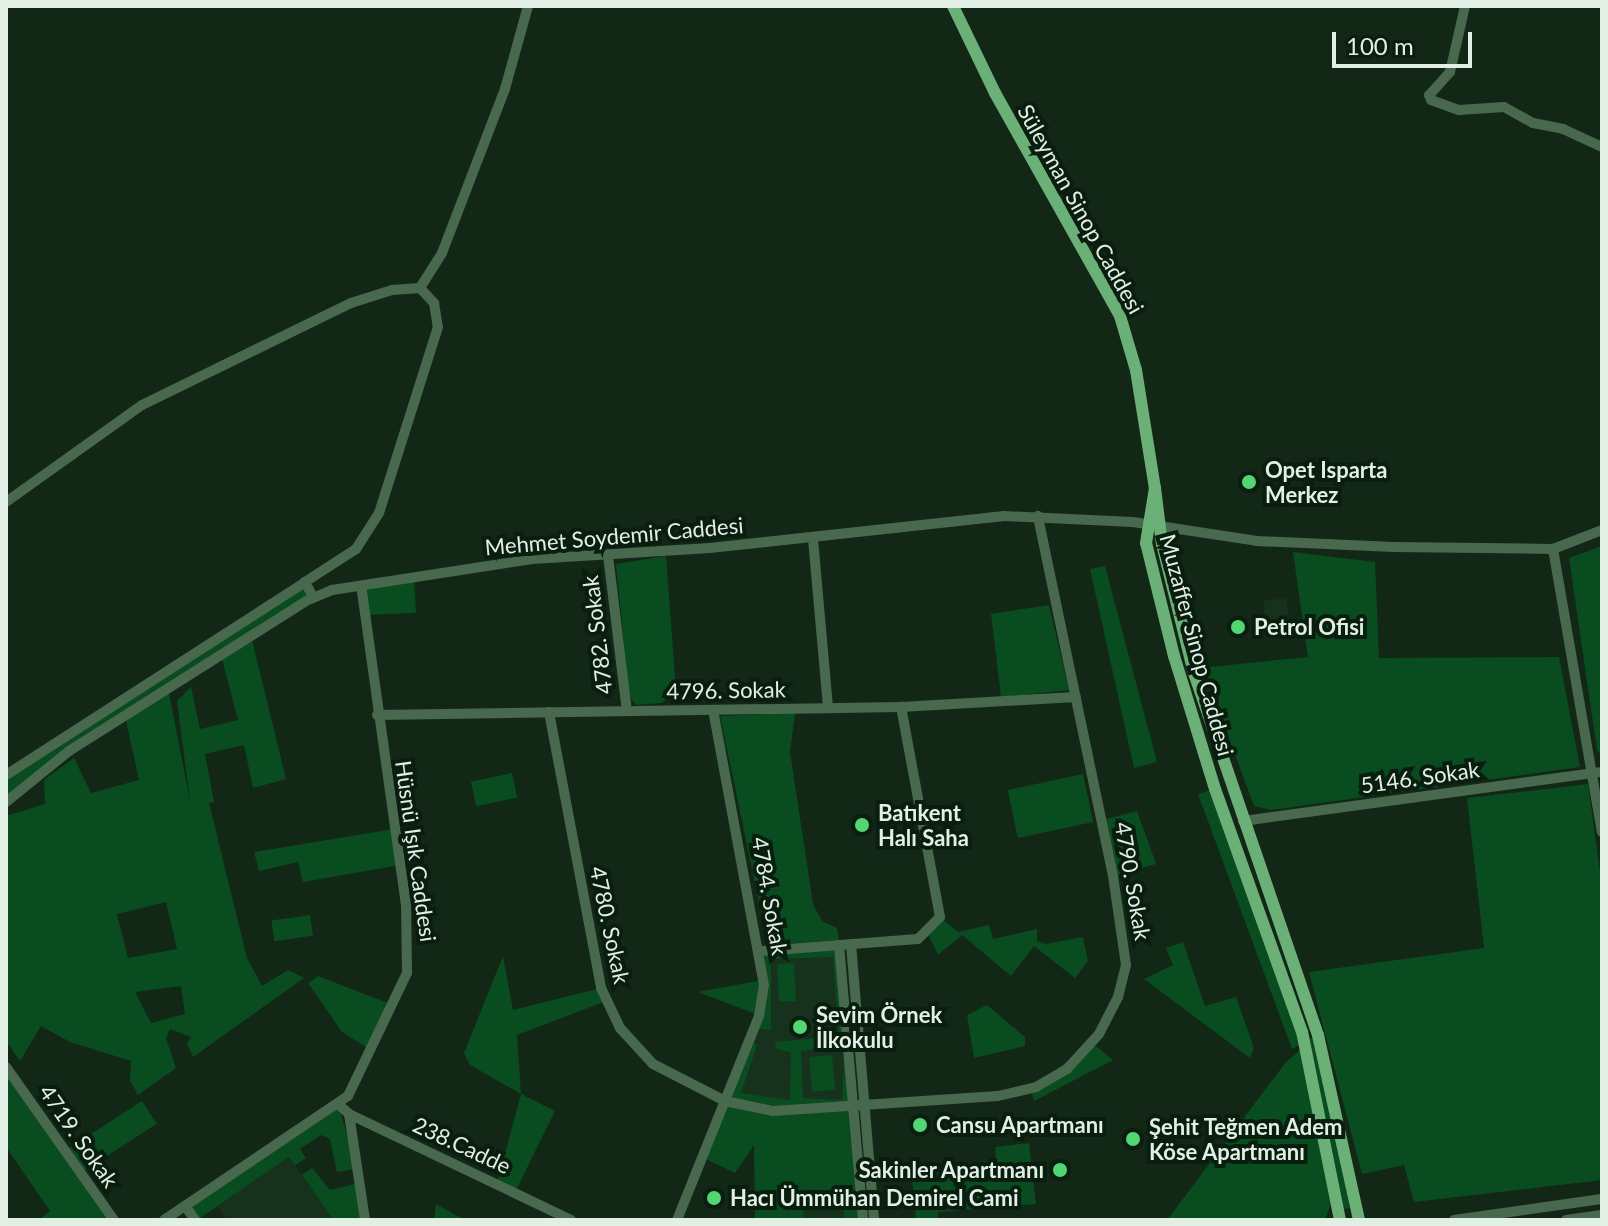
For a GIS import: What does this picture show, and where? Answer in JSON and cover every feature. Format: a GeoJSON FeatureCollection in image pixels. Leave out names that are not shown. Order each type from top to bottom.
{"type":"FeatureCollection","features":[{"type":"Feature","properties":{"kind":"main road","name":"Süleyman Sinop Caddesi"},"geometry":{"type":"LineString","coordinates":[[953,6],[1120,316],[1136,370],[1155,488]]}},
{"type":"Feature","properties":{"kind":"main road","name":"Muzaffer Sinop Caddesi"},"geometry":{"type":"LineString","coordinates":[[1155,488],[1152,525],[1186,697],[1309,1057],[1340,1220]]}},
{"type":"Feature","properties":{"kind":"main road","name":"Muzaffer Sinop Caddesi"},"geometry":{"type":"LineString","coordinates":[[1152,525],[1194,673],[1318,1035],[1359,1220]]}},
{"type":"Feature","properties":{"kind":"street"},"geometry":{"type":"LineString","coordinates":[[420,288],[442,253],[505,89],[528,6]]}},
{"type":"Feature","properties":{"kind":"street"},"geometry":{"type":"LineString","coordinates":[[1465,6],[1450,72],[1429,95],[1431,100],[1459,110],[1504,107],[1533,123],[1572,132],[1602,147]]}},
{"type":"Feature","properties":{"kind":"street"},"geometry":{"type":"LineString","coordinates":[[6,502],[142,405],[351,303],[392,290],[420,288]]}},
{"type":"Feature","properties":{"kind":"street"},"geometry":{"type":"LineString","coordinates":[[6,775],[356,549],[379,513],[438,327],[434,303],[420,288]]}},
{"type":"Feature","properties":{"kind":"street","name":"Mehmet Soydemir Caddesi"},"geometry":{"type":"LineString","coordinates":[[6,802],[60,757],[313,597],[361,586],[533,559],[813,539],[1038,516],[1152,525],[1298,544],[1553,549]]}},
{"type":"Feature","properties":{"kind":"street","name":"4790. Sokak"},"geometry":{"type":"LineString","coordinates":[[859,1108],[1027,1090],[1067,1069],[1107,1021],[1123,982],[1125,957],[1038,516]]}},
{"type":"Feature","properties":{"kind":"street"},"geometry":{"type":"LineString","coordinates":[[1602,530],[1553,549],[1598,773],[1602,832]]}},
{"type":"Feature","properties":{"kind":"street"},"geometry":{"type":"LineString","coordinates":[[813,539],[828,708]]}},
{"type":"Feature","properties":{"kind":"street","name":"4782. Sokak"},"geometry":{"type":"LineString","coordinates":[[608,555],[627,711]]}},
{"type":"Feature","properties":{"kind":"street"},"geometry":{"type":"LineString","coordinates":[[305,582],[313,597]]}},
{"type":"Feature","properties":{"kind":"street","name":"Hüsnü Işık Caddesi"},"geometry":{"type":"LineString","coordinates":[[338,1104],[367,1064],[410,958],[361,586]]}},
{"type":"Feature","properties":{"kind":"street","name":"4796. Sokak"},"geometry":{"type":"LineString","coordinates":[[377,715],[901,707],[1076,697]]}},
{"type":"Feature","properties":{"kind":"street"},"geometry":{"type":"LineString","coordinates":[[762,951],[922,938],[940,917],[901,707]]}},
{"type":"Feature","properties":{"kind":"street","name":"4784. Sokak"},"geometry":{"type":"LineString","coordinates":[[677,1220],[759,1016],[762,951],[713,710]]}},
{"type":"Feature","properties":{"kind":"street","name":"4780. Sokak"},"geometry":{"type":"LineString","coordinates":[[549,712],[601,988],[611,1013],[653,1064],[725,1101],[773,1111],[859,1108]]}},
{"type":"Feature","properties":{"kind":"street","name":"5146. Sokak"},"geometry":{"type":"LineString","coordinates":[[1243,821],[1598,773]]}},
{"type":"Feature","properties":{"kind":"street"},"geometry":{"type":"LineString","coordinates":[[845,945],[859,1108],[874,1220]]}},
{"type":"Feature","properties":{"kind":"street","name":"4719. Sokak"},"geometry":{"type":"LineString","coordinates":[[9,1071],[114,1220]]}},
{"type":"Feature","properties":{"kind":"street"},"geometry":{"type":"LineString","coordinates":[[164,1220],[338,1104]]}},
{"type":"Feature","properties":{"kind":"street","name":"238.Cadde"},"geometry":{"type":"LineString","coordinates":[[338,1104],[349,1114],[571,1220]]}},
{"type":"Feature","properties":{"kind":"street"},"geometry":{"type":"LineString","coordinates":[[859,1108],[863,1220]]}},
{"type":"Feature","properties":{"kind":"street"},"geometry":{"type":"LineString","coordinates":[[349,1114],[365,1220]]}},
{"type":"Feature","properties":{"kind":"street"},"geometry":{"type":"LineString","coordinates":[[1454,1220],[1602,1199]]}},
{"type":"Feature","properties":{"kind":"street"},"geometry":{"type":"LineString","coordinates":[[185,1206],[195,1220]]}},
{"type":"Feature","properties":{"kind":"street"},"geometry":{"type":"LineString","coordinates":[[1566,1220],[1602,1215]]}},
{"type":"Feature","properties":{"kind":"shaded area"},"geometry":{"type":"Polygon","coordinates":[[[1286,598],[1290,632],[1267,635],[1263,601],[1286,598]]]}},
{"type":"Feature","properties":{"kind":"shaded area","name":"Sevim Örnek İlkokulu"},"geometry":{"type":"Polygon","coordinates":[[[839,945],[854,1108],[725,1101],[759,1016],[762,951],[839,945]]]}},
{"type":"Feature","properties":{"kind":"shaded area"},"geometry":{"type":"Polygon","coordinates":[[[289,1157],[333,1220],[227,1220],[217,1206],[289,1157]]]}},
{"type":"Feature","properties":{"kind":"shaded area"},"geometry":{"type":"Polygon","coordinates":[[[843,1195],[845,1220],[804,1220],[802,1200],[843,1195]]]}},
{"type":"Feature","properties":{"kind":"green space"},"geometry":{"type":"Polygon","coordinates":[[[1602,546],[1602,756],[1597,750],[1569,558],[1602,546]]]}},
{"type":"Feature","properties":{"kind":"green space"},"geometry":{"type":"Polygon","coordinates":[[[1293,552],[1375,562],[1379,658],[1559,657],[1580,767],[1271,810],[1254,806],[1206,676],[1209,667],[1308,657],[1293,552]]]}},
{"type":"Feature","properties":{"kind":"green space"},"geometry":{"type":"Polygon","coordinates":[[[666,556],[676,690],[662,703],[636,705],[629,695],[616,564],[666,556]]]}},
{"type":"Feature","properties":{"kind":"green space"},"geometry":{"type":"Polygon","coordinates":[[[1105,566],[1157,762],[1134,768],[1090,569],[1105,566]]]}},
{"type":"Feature","properties":{"kind":"green space"},"geometry":{"type":"Polygon","coordinates":[[[414,578],[416,613],[364,615],[361,586],[414,578]]]}},
{"type":"Feature","properties":{"kind":"green space"},"geometry":{"type":"Polygon","coordinates":[[[305,582],[313,597],[251,636],[286,779],[253,788],[244,745],[205,754],[214,802],[209,803],[247,958],[262,986],[288,970],[304,978],[193,1057],[187,1044],[191,1037],[170,1029],[166,1038],[176,1068],[138,1095],[130,1081],[131,1061],[70,1042],[41,1026],[20,1061],[6,1041],[6,816],[45,804],[44,780],[74,758],[91,793],[139,780],[125,716],[6,802],[6,775],[305,582]],[[221,655],[168,688],[190,801],[177,701],[191,687],[200,729],[238,720],[221,655]],[[166,902],[117,914],[128,958],[177,949],[166,902]],[[181,986],[135,992],[151,1023],[185,1014],[181,986]]]}},
{"type":"Feature","properties":{"kind":"green space"},"geometry":{"type":"Polygon","coordinates":[[[1049,605],[1069,690],[1001,697],[991,614],[1049,605]]]}},
{"type":"Feature","properties":{"kind":"green space"},"geometry":{"type":"Polygon","coordinates":[[[795,713],[790,752],[813,904],[822,921],[837,928],[839,940],[768,945],[720,716],[795,713]]]}},
{"type":"Feature","properties":{"kind":"green space"},"geometry":{"type":"Polygon","coordinates":[[[512,773],[517,797],[476,806],[471,782],[512,773]]]}},
{"type":"Feature","properties":{"kind":"green space"},"geometry":{"type":"Polygon","coordinates":[[[1083,774],[1093,822],[1018,838],[1008,790],[1083,774]]]}},
{"type":"Feature","properties":{"kind":"green space"},"geometry":{"type":"Polygon","coordinates":[[[1588,784],[1602,886],[1602,1180],[1414,1202],[1404,1165],[1362,1174],[1309,972],[1484,948],[1467,798],[1588,784]]]}},
{"type":"Feature","properties":{"kind":"green space"},"geometry":{"type":"Polygon","coordinates":[[[1215,789],[1305,1041],[1292,1049],[1198,794],[1215,789]]]}},
{"type":"Feature","properties":{"kind":"green space"},"geometry":{"type":"Polygon","coordinates":[[[1137,811],[1156,864],[1113,876],[1102,820],[1137,811]]]}},
{"type":"Feature","properties":{"kind":"green space"},"geometry":{"type":"Polygon","coordinates":[[[394,829],[400,865],[303,882],[298,862],[259,871],[254,852],[394,829]]]}},
{"type":"Feature","properties":{"kind":"green space"},"geometry":{"type":"Polygon","coordinates":[[[310,915],[313,936],[274,941],[271,920],[310,915]]]}},
{"type":"Feature","properties":{"kind":"green space"},"geometry":{"type":"Polygon","coordinates":[[[940,917],[958,932],[989,925],[993,939],[1037,929],[1037,941],[1046,944],[1083,937],[1088,961],[1075,978],[1034,946],[1011,976],[962,935],[938,955],[928,934],[940,917]]]}},
{"type":"Feature","properties":{"kind":"green space"},"geometry":{"type":"Polygon","coordinates":[[[1183,942],[1205,1006],[1236,997],[1254,1048],[1250,1058],[1144,979],[1173,965],[1166,948],[1183,942]]]}},
{"type":"Feature","properties":{"kind":"green space"},"geometry":{"type":"Polygon","coordinates":[[[839,945],[848,1046],[801,1051],[803,1098],[842,1100],[844,1055],[863,1220],[845,1220],[842,1196],[802,1200],[804,1220],[755,1220],[754,1145],[735,1173],[702,1157],[750,1039],[757,1045],[741,1093],[790,1100],[791,1052],[776,1049],[775,1042],[839,1036],[833,957],[771,959],[771,1030],[754,1028],[758,1015],[698,992],[763,980],[762,951],[839,945]]]}},
{"type":"Feature","properties":{"kind":"green space"},"geometry":{"type":"Polygon","coordinates":[[[503,956],[513,1010],[601,988],[606,1001],[517,1035],[521,1094],[470,1065],[464,1053],[503,956]]]}},
{"type":"Feature","properties":{"kind":"green space"},"geometry":{"type":"Polygon","coordinates":[[[794,963],[796,1001],[779,1002],[777,964],[794,963]]]}},
{"type":"Feature","properties":{"kind":"green space"},"geometry":{"type":"Polygon","coordinates":[[[318,976],[393,1005],[372,1051],[342,1032],[308,983],[318,976]]]}},
{"type":"Feature","properties":{"kind":"green space"},"geometry":{"type":"Polygon","coordinates":[[[987,1005],[1025,1037],[1025,1046],[974,1058],[967,1015],[987,1005]]]}},
{"type":"Feature","properties":{"kind":"green space"},"geometry":{"type":"Polygon","coordinates":[[[1314,1037],[1350,1208],[1344,1209],[1309,1039],[1314,1037]]]}},
{"type":"Feature","properties":{"kind":"green space"},"geometry":{"type":"Polygon","coordinates":[[[1092,1043],[1113,1060],[1034,1101],[1031,1088],[1092,1043]]]}},
{"type":"Feature","properties":{"kind":"green space"},"geometry":{"type":"Polygon","coordinates":[[[1301,1049],[1331,1204],[1325,1219],[1167,1220],[1286,1062],[1301,1049]]]}},
{"type":"Feature","properties":{"kind":"green space"},"geometry":{"type":"Polygon","coordinates":[[[832,1055],[835,1090],[812,1092],[809,1057],[832,1055]]]}},
{"type":"Feature","properties":{"kind":"green space"},"geometry":{"type":"Polygon","coordinates":[[[6,1067],[9,1080],[109,1220],[39,1220],[50,1211],[6,1147],[6,1067]]]}},
{"type":"Feature","properties":{"kind":"green space"},"geometry":{"type":"Polygon","coordinates":[[[521,1094],[555,1111],[515,1192],[497,1183],[521,1094]]]}},
{"type":"Feature","properties":{"kind":"green space"},"geometry":{"type":"Polygon","coordinates":[[[142,1101],[157,1124],[80,1174],[65,1151],[142,1101]]]}},
{"type":"Feature","properties":{"kind":"green space"},"geometry":{"type":"Polygon","coordinates":[[[338,1104],[357,1169],[337,1172],[330,1139],[321,1135],[300,1149],[306,1158],[295,1165],[289,1157],[197,1220],[185,1206],[338,1104]]]}},
{"type":"Feature","properties":{"kind":"green space"},"geometry":{"type":"Polygon","coordinates":[[[1029,1143],[1036,1204],[938,1212],[938,1220],[916,1220],[911,1169],[996,1160],[995,1147],[1029,1143]]]}},
{"type":"Feature","properties":{"kind":"green space"},"geometry":{"type":"Polygon","coordinates":[[[312,1168],[330,1190],[359,1183],[365,1220],[333,1220],[302,1175],[312,1168]]]}},
{"type":"Feature","properties":{"kind":"green space"},"geometry":{"type":"Polygon","coordinates":[[[436,1204],[465,1220],[434,1220],[436,1204]]]}},
{"type":"Feature","properties":{"kind":"place","name":"Opet Isparta Merkez"},"geometry":{"type":"Point","coordinates":[1249,482]}},
{"type":"Feature","properties":{"kind":"place","name":"Petrol Ofisi"},"geometry":{"type":"Point","coordinates":[1238,627]}},
{"type":"Feature","properties":{"kind":"place","name":"Batıkent Halı Saha"},"geometry":{"type":"Point","coordinates":[862,825]}},
{"type":"Feature","properties":{"kind":"place","name":"Sevim Örnek İlkokulu"},"geometry":{"type":"Point","coordinates":[800,1027]}},
{"type":"Feature","properties":{"kind":"place","name":"Cansu Apartmanı"},"geometry":{"type":"Point","coordinates":[920,1125]}},
{"type":"Feature","properties":{"kind":"place","name":"Şehit Teğmen Adem Köse Apartmanı"},"geometry":{"type":"Point","coordinates":[1133,1139]}},
{"type":"Feature","properties":{"kind":"place","name":"Sakinler Apartmanı"},"geometry":{"type":"Point","coordinates":[1060,1170]}},
{"type":"Feature","properties":{"kind":"place","name":"Hacı Ümmühan Demirel Cami"},"geometry":{"type":"Point","coordinates":[714,1198]}}]}
